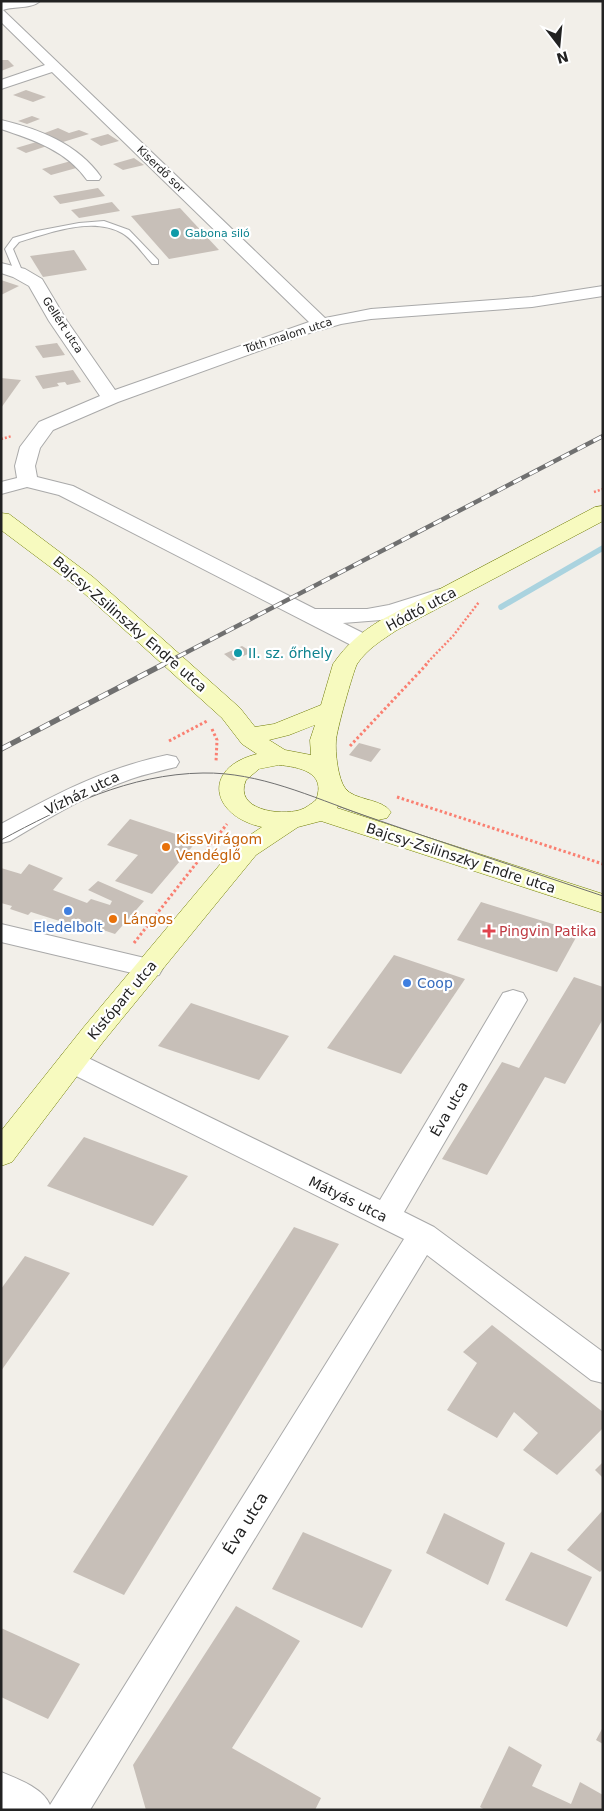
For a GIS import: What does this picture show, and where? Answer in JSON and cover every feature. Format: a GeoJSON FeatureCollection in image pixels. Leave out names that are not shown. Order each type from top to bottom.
{"type":"FeatureCollection","features":[{"type":"Feature","properties":{"kind":"street"},"geometry":{"type":"LineString","coordinates":[[1,7],[4,4],[34,1]]}},
{"type":"Feature","properties":{"kind":"street","name":"Kiserdő sor"},"geometry":{"type":"LineString","coordinates":[[1,14],[321,324]]}},
{"type":"Feature","properties":{"kind":"street"},"geometry":{"type":"LineString","coordinates":[[1,85],[55,66]]}},
{"type":"Feature","properties":{"kind":"street"},"geometry":{"type":"LineString","coordinates":[[1,124],[56,144],[89,170],[93,178]]}},
{"type":"Feature","properties":{"kind":"street","name":"Gellért utca"},"geometry":{"type":"LineString","coordinates":[[1,268],[19,273],[36,283],[58,320],[112,398]]}},
{"type":"Feature","properties":{"kind":"street","name":"Tóth malom utca"},"geometry":{"type":"LineString","coordinates":[[27,481],[24,466],[30,447],[46,426],[112,398],[229,354],[321,324],[371,314],[532,302],[603,291]]}},
{"type":"Feature","properties":{"kind":"street"},"geometry":{"type":"LineString","coordinates":[[1,488],[27,481],[66,490],[363,642]]}},
{"type":"Feature","properties":{"kind":"street","name":"Hódtó utca"},"geometry":{"type":"LineString","coordinates":[[325,792],[323,740],[345,664],[363,642],[389,625],[603,512]]}},
{"type":"Feature","properties":{"kind":"street","name":"Bajcsy-Zsilinszky Endre utca"},"geometry":{"type":"LineString","coordinates":[[1,519],[85,582],[231,712],[250,737],[279,757]]}},
{"type":"Feature","properties":{"kind":"street"},"geometry":{"type":"LineString","coordinates":[[306,612],[344,618],[372,616],[452,592]]}},
{"type":"Feature","properties":{"kind":"street"},"geometry":{"type":"LineString","coordinates":[[247,766],[250,737],[280,730],[333,709]]}},
{"type":"Feature","properties":{"kind":"street"},"geometry":{"type":"LineString","coordinates":[[279,757],[297,759],[312,764],[325,792],[305,817],[290,820],[241,819],[230,794],[233,779],[247,766],[262,760],[279,757]]}},
{"type":"Feature","properties":{"kind":"street","name":"Vízház utca"},"geometry":{"type":"LineString","coordinates":[[1,835],[105,779],[140,767],[167,762]]}},
{"type":"Feature","properties":{"kind":"street","name":"Bajcsy-Zsilinszky Endre utca"},"geometry":{"type":"LineString","coordinates":[[325,792],[351,803],[603,887]]}},
{"type":"Feature","properties":{"kind":"street","name":"Bajcsy-Zsilinszky Endre utca"},"geometry":{"type":"LineString","coordinates":[[325,792],[603,904]]}},
{"type":"Feature","properties":{"kind":"street","name":"Kistópart utca"},"geometry":{"type":"LineString","coordinates":[[241,819],[254,826],[247,849]]}},
{"type":"Feature","properties":{"kind":"street","name":"Kistópart utca"},"geometry":{"type":"LineString","coordinates":[[1,1154],[72,1062],[247,849],[290,820]]}},
{"type":"Feature","properties":{"kind":"street"},"geometry":{"type":"LineString","coordinates":[[1,933],[149,968]]}},
{"type":"Feature","properties":{"kind":"street","name":"Éva utca"},"geometry":{"type":"LineString","coordinates":[[386,1217],[513,1000]]}},
{"type":"Feature","properties":{"kind":"street","name":"Mátyás utca"},"geometry":{"type":"LineString","coordinates":[[72,1062],[423,1236],[603,1370]]}},
{"type":"Feature","properties":{"kind":"street","name":"Éva utca"},"geometry":{"type":"LineString","coordinates":[[68,1810],[423,1236]]}},
{"type":"Feature","properties":{"kind":"street"},"geometry":{"type":"LineString","coordinates":[[1,1791],[33,1810]]}},
{"type":"Feature","properties":{"kind":"lane"},"geometry":{"type":"LineString","coordinates":[[19,273],[9,249],[16,240],[79,225],[104,223],[126,232],[155,262]]}},
{"type":"Feature","properties":{"kind":"path"},"geometry":{"type":"LineString","coordinates":[[348,748],[453,636],[481,601]]}},
{"type":"Feature","properties":{"kind":"path"},"geometry":{"type":"LineString","coordinates":[[397,797],[603,864]]}},
{"type":"Feature","properties":{"kind":"path"},"geometry":{"type":"LineString","coordinates":[[119,961],[241,819]]}},
{"type":"Feature","properties":{"kind":"building"},"geometry":{"type":"Polygon","coordinates":[[[1,60],[8,60],[14,66],[1,71],[1,60]]]}},
{"type":"Feature","properties":{"kind":"building"},"geometry":{"type":"Polygon","coordinates":[[[26,90],[46,97],[33,102],[13,95],[26,90]]]}},
{"type":"Feature","properties":{"kind":"building"},"geometry":{"type":"Polygon","coordinates":[[[32,116],[40,119],[27,124],[18,121],[32,116]]]}},
{"type":"Feature","properties":{"kind":"building"},"geometry":{"type":"Polygon","coordinates":[[[58,128],[69,133],[79,130],[89,134],[63,142],[42,134],[58,128]]]}},
{"type":"Feature","properties":{"kind":"building"},"geometry":{"type":"Polygon","coordinates":[[[108,134],[119,141],[101,146],[90,139],[108,134]]]}},
{"type":"Feature","properties":{"kind":"building"},"geometry":{"type":"Polygon","coordinates":[[[40,141],[50,145],[26,153],[16,148],[40,141]]]}},
{"type":"Feature","properties":{"kind":"building"},"geometry":{"type":"Polygon","coordinates":[[[134,158],[144,165],[123,170],[113,164],[134,158]]]}},
{"type":"Feature","properties":{"kind":"building"},"geometry":{"type":"Polygon","coordinates":[[[71,161],[80,167],[51,175],[42,169],[71,161]]]}},
{"type":"Feature","properties":{"kind":"building"},"geometry":{"type":"Polygon","coordinates":[[[98,188],[105,196],[60,204],[53,196],[98,188]]]}},
{"type":"Feature","properties":{"kind":"building"},"geometry":{"type":"Polygon","coordinates":[[[112,202],[120,211],[79,218],[71,210],[112,202]]]}},
{"type":"Feature","properties":{"kind":"building","name":"Gabona siló"},"geometry":{"type":"Polygon","coordinates":[[[180,208],[219,250],[169,259],[131,216],[180,208]]]}},
{"type":"Feature","properties":{"kind":"building"},"geometry":{"type":"Polygon","coordinates":[[[74,250],[87,270],[43,277],[30,256],[74,250]]]}},
{"type":"Feature","properties":{"kind":"building"},"geometry":{"type":"Polygon","coordinates":[[[1,280],[19,286],[1,295],[1,280]]]}},
{"type":"Feature","properties":{"kind":"building"},"geometry":{"type":"Polygon","coordinates":[[[57,343],[65,355],[43,358],[35,346],[57,343]]]}},
{"type":"Feature","properties":{"kind":"building"},"geometry":{"type":"Polygon","coordinates":[[[73,370],[81,382],[67,385],[65,382],[57,383],[59,386],[43,389],[35,376],[73,370]]]}},
{"type":"Feature","properties":{"kind":"building"},"geometry":{"type":"Polygon","coordinates":[[[1,378],[21,380],[1,408],[1,378]]]}},
{"type":"Feature","properties":{"kind":"building","name":"II. sz. őrhely"},"geometry":{"type":"Polygon","coordinates":[[[242,646],[252,652],[233,661],[224,654],[242,646]]]}},
{"type":"Feature","properties":{"kind":"building"},"geometry":{"type":"Polygon","coordinates":[[[359,743],[381,749],[371,762],[349,755],[359,743]]]}},
{"type":"Feature","properties":{"kind":"building"},"geometry":{"type":"Polygon","coordinates":[[[130,819],[197,841],[152,894],[115,881],[138,855],[107,845],[130,819]]]}},
{"type":"Feature","properties":{"kind":"building"},"geometry":{"type":"Polygon","coordinates":[[[29,864],[63,878],[53,890],[87,903],[91,899],[110,905],[112,901],[88,890],[98,881],[144,901],[115,934],[91,926],[88,930],[31,912],[28,915],[10,909],[12,906],[1,903],[1,868],[21,874],[29,864]]]}},
{"type":"Feature","properties":{"kind":"building"},"geometry":{"type":"Polygon","coordinates":[[[481,902],[579,932],[557,972],[457,940],[481,902]]]}},
{"type":"Feature","properties":{"kind":"building"},"geometry":{"type":"Polygon","coordinates":[[[394,955],[465,979],[401,1074],[327,1048],[394,955]]]}},
{"type":"Feature","properties":{"kind":"building"},"geometry":{"type":"Polygon","coordinates":[[[574,977],[603,987],[603,1019],[565,1084],[545,1077],[487,1175],[442,1159],[502,1062],[519,1068],[574,977]]]}},
{"type":"Feature","properties":{"kind":"building"},"geometry":{"type":"Polygon","coordinates":[[[191,1003],[289,1036],[259,1080],[158,1046],[191,1003]]]}},
{"type":"Feature","properties":{"kind":"building"},"geometry":{"type":"Polygon","coordinates":[[[84,1137],[188,1176],[153,1226],[47,1186],[84,1137]]]}},
{"type":"Feature","properties":{"kind":"building"},"geometry":{"type":"Polygon","coordinates":[[[294,1227],[339,1244],[124,1595],[73,1572],[294,1227]]]}},
{"type":"Feature","properties":{"kind":"building"},"geometry":{"type":"Polygon","coordinates":[[[25,1256],[70,1273],[1,1371],[1,1289],[25,1256]]]}},
{"type":"Feature","properties":{"kind":"building"},"geometry":{"type":"Polygon","coordinates":[[[492,1325],[603,1412],[603,1428],[557,1475],[523,1450],[538,1433],[514,1412],[497,1438],[447,1410],[477,1363],[463,1352],[492,1325]]]}},
{"type":"Feature","properties":{"kind":"building"},"geometry":{"type":"Polygon","coordinates":[[[603,1462],[603,1478],[595,1470],[603,1462]]]}},
{"type":"Feature","properties":{"kind":"building"},"geometry":{"type":"Polygon","coordinates":[[[603,1510],[603,1569],[600,1572],[567,1550],[603,1510]]]}},
{"type":"Feature","properties":{"kind":"building"},"geometry":{"type":"Polygon","coordinates":[[[444,1513],[505,1543],[488,1585],[426,1553],[444,1513]]]}},
{"type":"Feature","properties":{"kind":"building"},"geometry":{"type":"Polygon","coordinates":[[[303,1532],[392,1570],[362,1628],[272,1589],[303,1532]]]}},
{"type":"Feature","properties":{"kind":"building"},"geometry":{"type":"Polygon","coordinates":[[[531,1552],[592,1577],[567,1627],[505,1600],[531,1552]]]}},
{"type":"Feature","properties":{"kind":"building"},"geometry":{"type":"Polygon","coordinates":[[[236,1606],[300,1641],[232,1748],[321,1798],[315,1810],[146,1810],[133,1765],[236,1606]]]}},
{"type":"Feature","properties":{"kind":"building"},"geometry":{"type":"Polygon","coordinates":[[[1,1628],[80,1664],[48,1719],[1,1697],[1,1628]]]}},
{"type":"Feature","properties":{"kind":"building"},"geometry":{"type":"Polygon","coordinates":[[[603,1727],[603,1744],[596,1740],[603,1727]]]}},
{"type":"Feature","properties":{"kind":"building"},"geometry":{"type":"Polygon","coordinates":[[[509,1746],[542,1765],[532,1786],[571,1804],[580,1782],[603,1795],[603,1810],[485,1810],[480,1807],[509,1746]]]}},
{"type":"Feature","properties":{"kind":"waterway"},"geometry":{"type":"LineString","coordinates":[[501,607],[603,548]]}},
{"type":"Feature","properties":{"kind":"tram line"},"geometry":{"type":"LineString","coordinates":[[1,840],[73,804],[124,786],[176,775],[224,774],[265,781],[285,787],[603,896]]}},
{"type":"Feature","properties":{"kind":"railway"},"geometry":{"type":"LineString","coordinates":[[162,665],[603,436]]}},
{"type":"Feature","properties":{"kind":"railway"},"geometry":{"type":"LineString","coordinates":[[1,749],[164,664]]}},
{"type":"Feature","properties":{"kind":"place","name":"Gabona siló"},"geometry":{"type":"Point","coordinates":[175,233]}},
{"type":"Feature","properties":{"kind":"place","name":"II. sz. őrhely"},"geometry":{"type":"Point","coordinates":[238,653]}},
{"type":"Feature","properties":{"kind":"place","name":"KissVirágom Vendéglő"},"geometry":{"type":"Point","coordinates":[166,847]}},
{"type":"Feature","properties":{"kind":"place","name":"Eledelbolt"},"geometry":{"type":"Point","coordinates":[68,911]}},
{"type":"Feature","properties":{"kind":"place","name":"Lángos"},"geometry":{"type":"Point","coordinates":[113,919]}},
{"type":"Feature","properties":{"kind":"place","name":"Pingvin Patika"},"geometry":{"type":"Point","coordinates":[489,931]}},
{"type":"Feature","properties":{"kind":"place","name":"Coop"},"geometry":{"type":"Point","coordinates":[407,983]}}]}
